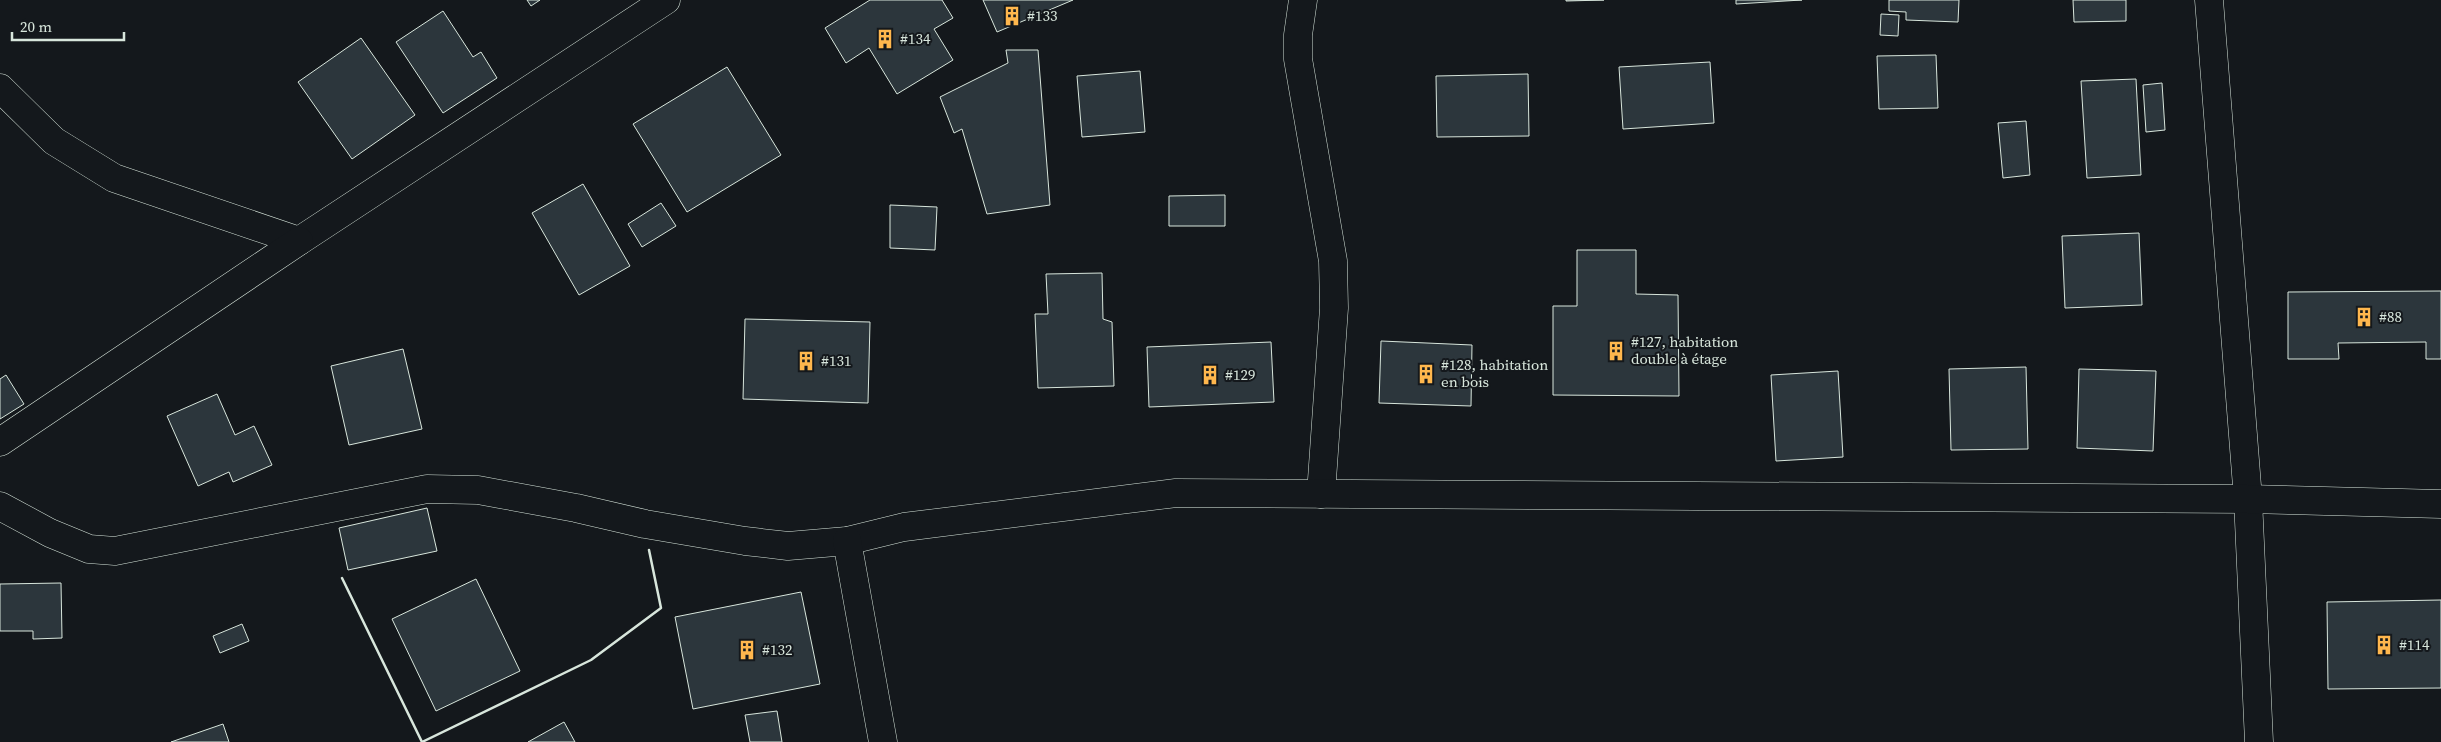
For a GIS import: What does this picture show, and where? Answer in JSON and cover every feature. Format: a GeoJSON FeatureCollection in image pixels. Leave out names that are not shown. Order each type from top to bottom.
{"type":"FeatureCollection","features":[{"type":"Feature","properties":{"kind":"street"},"geometry":{"type":"LineString","coordinates":[[0,442],[299,240],[666,0]]}},
{"type":"Feature","properties":{"kind":"street"},"geometry":{"type":"LineString","coordinates":[[1303,0],[1298,35],[1298,59],[1333,261],[1334,308],[1321,494]]}},
{"type":"Feature","properties":{"kind":"street"},"geometry":{"type":"LineString","coordinates":[[2209,0],[2248,499],[2259,742]]}},
{"type":"Feature","properties":{"kind":"street"},"geometry":{"type":"LineString","coordinates":[[0,88],[54,141],[114,178],[299,240]]}},
{"type":"Feature","properties":{"kind":"street"},"geometry":{"type":"LineString","coordinates":[[0,506],[50,533],[89,549],[115,551],[427,489],[478,490],[576,508],[645,524],[745,541],[788,546],[847,541],[904,527],[1176,493],[2248,499],[2441,504]]}},
{"type":"Feature","properties":{"kind":"street"},"geometry":{"type":"LineString","coordinates":[[847,541],[884,742]]}},
{"type":"Feature","properties":{"kind":"building"},"geometry":{"type":"Polygon","coordinates":[[[527,0],[540,0],[531,6],[527,0]]]}},
{"type":"Feature","properties":{"kind":"building","name":"#134"},"geometry":{"type":"Polygon","coordinates":[[[870,0],[942,0],[953,18],[934,29],[953,60],[897,94],[869,48],[846,63],[825,28],[870,0]]]}},
{"type":"Feature","properties":{"kind":"building","name":"#133"},"geometry":{"type":"Polygon","coordinates":[[[983,0],[1073,0],[997,32],[983,0]]]}},
{"type":"Feature","properties":{"kind":"building"},"geometry":{"type":"Polygon","coordinates":[[[1566,0],[1604,0],[1566,1],[1566,0]]]}},
{"type":"Feature","properties":{"kind":"building"},"geometry":{"type":"Polygon","coordinates":[[[1736,0],[1802,0],[1736,4],[1736,0]]]}},
{"type":"Feature","properties":{"kind":"building"},"geometry":{"type":"Polygon","coordinates":[[[1889,0],[1959,0],[1958,22],[1906,20],[1906,12],[1889,11],[1889,0]]]}},
{"type":"Feature","properties":{"kind":"building"},"geometry":{"type":"Polygon","coordinates":[[[2073,0],[2126,0],[2126,21],[2074,22],[2073,0]]]}},
{"type":"Feature","properties":{"kind":"building"},"geometry":{"type":"Polygon","coordinates":[[[443,11],[473,57],[481,52],[497,78],[443,113],[396,42],[443,11]]]}},
{"type":"Feature","properties":{"kind":"building"},"geometry":{"type":"Polygon","coordinates":[[[1881,14],[1899,15],[1898,36],[1880,35],[1881,14]]]}},
{"type":"Feature","properties":{"kind":"building"},"geometry":{"type":"Polygon","coordinates":[[[361,38],[415,115],[352,159],[298,82],[361,38]]]}},
{"type":"Feature","properties":{"kind":"building"},"geometry":{"type":"Polygon","coordinates":[[[1006,50],[1038,50],[1050,205],[987,214],[962,129],[954,133],[940,97],[1008,63],[1006,50]]]}},
{"type":"Feature","properties":{"kind":"building"},"geometry":{"type":"Polygon","coordinates":[[[1936,55],[1938,108],[1879,109],[1877,56],[1936,55]]]}},
{"type":"Feature","properties":{"kind":"building"},"geometry":{"type":"Polygon","coordinates":[[[1710,62],[1714,123],[1623,129],[1619,67],[1710,62]]]}},
{"type":"Feature","properties":{"kind":"building"},"geometry":{"type":"Polygon","coordinates":[[[727,67],[781,155],[687,212],[633,124],[727,67]]]}},
{"type":"Feature","properties":{"kind":"building"},"geometry":{"type":"Polygon","coordinates":[[[1140,71],[1145,132],[1082,137],[1077,76],[1140,71]]]}},
{"type":"Feature","properties":{"kind":"building"},"geometry":{"type":"Polygon","coordinates":[[[1528,74],[1529,136],[1437,137],[1436,76],[1528,74]]]}},
{"type":"Feature","properties":{"kind":"building"},"geometry":{"type":"Polygon","coordinates":[[[2136,79],[2141,175],[2087,178],[2081,81],[2136,79]]]}},
{"type":"Feature","properties":{"kind":"building"},"geometry":{"type":"Polygon","coordinates":[[[2162,83],[2165,130],[2146,132],[2143,85],[2162,83]]]}},
{"type":"Feature","properties":{"kind":"building"},"geometry":{"type":"Polygon","coordinates":[[[2026,121],[2030,175],[2003,178],[1998,123],[2026,121]]]}},
{"type":"Feature","properties":{"kind":"building"},"geometry":{"type":"Polygon","coordinates":[[[583,184],[630,266],[579,295],[532,213],[583,184]]]}},
{"type":"Feature","properties":{"kind":"building"},"geometry":{"type":"Polygon","coordinates":[[[1225,195],[1225,226],[1169,226],[1169,196],[1225,195]]]}},
{"type":"Feature","properties":{"kind":"building"},"geometry":{"type":"Polygon","coordinates":[[[661,203],[676,226],[642,247],[628,224],[661,203]]]}},
{"type":"Feature","properties":{"kind":"building"},"geometry":{"type":"Polygon","coordinates":[[[890,205],[937,207],[935,250],[890,248],[890,205]]]}},
{"type":"Feature","properties":{"kind":"building"},"geometry":{"type":"Polygon","coordinates":[[[2139,233],[2142,305],[2065,308],[2062,236],[2139,233]]]}},
{"type":"Feature","properties":{"kind":"building","name":"#127, habitation double à étage"},"geometry":{"type":"Polygon","coordinates":[[[1577,250],[1636,250],[1636,294],[1678,295],[1679,396],[1553,395],[1553,306],[1577,306],[1577,250]]]}},
{"type":"Feature","properties":{"kind":"building"},"geometry":{"type":"Polygon","coordinates":[[[1102,273],[1103,319],[1112,322],[1114,386],[1038,388],[1035,314],[1048,314],[1046,274],[1102,273]]]}},
{"type":"Feature","properties":{"kind":"building","name":"#88"},"geometry":{"type":"Polygon","coordinates":[[[2441,291],[2441,359],[2426,359],[2426,342],[2338,343],[2339,359],[2288,359],[2288,292],[2441,291]]]}},
{"type":"Feature","properties":{"kind":"building","name":"#131"},"geometry":{"type":"Polygon","coordinates":[[[745,319],[870,322],[868,403],[743,399],[745,319]]]}},
{"type":"Feature","properties":{"kind":"building","name":"#128, habitation en bois"},"geometry":{"type":"Polygon","coordinates":[[[1381,341],[1472,345],[1471,406],[1379,403],[1381,341]]]}},
{"type":"Feature","properties":{"kind":"building","name":"#129"},"geometry":{"type":"Polygon","coordinates":[[[1271,342],[1274,402],[1149,407],[1147,347],[1271,342]]]}},
{"type":"Feature","properties":{"kind":"building"},"geometry":{"type":"Polygon","coordinates":[[[403,349],[422,429],[349,445],[331,366],[403,349]]]}},
{"type":"Feature","properties":{"kind":"building"},"geometry":{"type":"Polygon","coordinates":[[[2026,367],[2028,449],[1951,450],[1949,369],[2026,367]]]}},
{"type":"Feature","properties":{"kind":"building"},"geometry":{"type":"Polygon","coordinates":[[[2079,369],[2156,371],[2153,451],[2077,448],[2079,369]]]}},
{"type":"Feature","properties":{"kind":"building"},"geometry":{"type":"Polygon","coordinates":[[[1838,371],[1843,457],[1776,461],[1771,375],[1838,371]]]}},
{"type":"Feature","properties":{"kind":"building"},"geometry":{"type":"Polygon","coordinates":[[[6,375],[24,404],[0,419],[0,379],[6,375]]]}},
{"type":"Feature","properties":{"kind":"building"},"geometry":{"type":"Polygon","coordinates":[[[217,394],[235,435],[254,426],[272,465],[233,482],[229,472],[198,486],[167,416],[217,394]]]}},
{"type":"Feature","properties":{"kind":"building"},"geometry":{"type":"Polygon","coordinates":[[[427,508],[437,551],[348,570],[339,528],[427,508]]]}},
{"type":"Feature","properties":{"kind":"building"},"geometry":{"type":"Polygon","coordinates":[[[476,579],[520,671],[436,711],[392,619],[476,579]]]}},
{"type":"Feature","properties":{"kind":"building"},"geometry":{"type":"Polygon","coordinates":[[[61,583],[62,638],[33,639],[33,631],[0,631],[0,584],[61,583]]]}},
{"type":"Feature","properties":{"kind":"building","name":"#132"},"geometry":{"type":"Polygon","coordinates":[[[801,592],[820,684],[693,709],[675,617],[801,592]]]}},
{"type":"Feature","properties":{"kind":"building","name":"#114"},"geometry":{"type":"Polygon","coordinates":[[[2441,600],[2441,688],[2328,689],[2327,602],[2441,600]]]}},
{"type":"Feature","properties":{"kind":"building"},"geometry":{"type":"Polygon","coordinates":[[[242,624],[249,641],[220,653],[213,636],[242,624]]]}},
{"type":"Feature","properties":{"kind":"building"},"geometry":{"type":"Polygon","coordinates":[[[777,711],[782,742],[750,742],[745,715],[777,711]]]}},
{"type":"Feature","properties":{"kind":"building"},"geometry":{"type":"Polygon","coordinates":[[[564,722],[575,742],[528,742],[564,722]]]}},
{"type":"Feature","properties":{"kind":"building"},"geometry":{"type":"Polygon","coordinates":[[[223,724],[229,742],[171,742],[223,724]]]}},
{"type":"Feature","properties":{"kind":"wall"},"geometry":{"type":"LineString","coordinates":[[342,578],[422,742],[591,660],[661,608],[649,550]]}},
{"type":"Feature","properties":{"kind":"place","name":"#133"},"geometry":{"type":"Point","coordinates":[1012,16]}},
{"type":"Feature","properties":{"kind":"place","name":"#134"},"geometry":{"type":"Point","coordinates":[885,39]}},
{"type":"Feature","properties":{"kind":"place","name":"#88"},"geometry":{"type":"Point","coordinates":[2364,317]}},
{"type":"Feature","properties":{"kind":"place","name":"#127, habitation double à étage"},"geometry":{"type":"Point","coordinates":[1616,351]}},
{"type":"Feature","properties":{"kind":"place","name":"#131"},"geometry":{"type":"Point","coordinates":[806,361]}},
{"type":"Feature","properties":{"kind":"place","name":"#128, habitation en bois"},"geometry":{"type":"Point","coordinates":[1426,374]}},
{"type":"Feature","properties":{"kind":"place","name":"#129"},"geometry":{"type":"Point","coordinates":[1210,375]}},
{"type":"Feature","properties":{"kind":"place","name":"#114"},"geometry":{"type":"Point","coordinates":[2384,645]}},
{"type":"Feature","properties":{"kind":"place","name":"#132"},"geometry":{"type":"Point","coordinates":[747,650]}}]}
